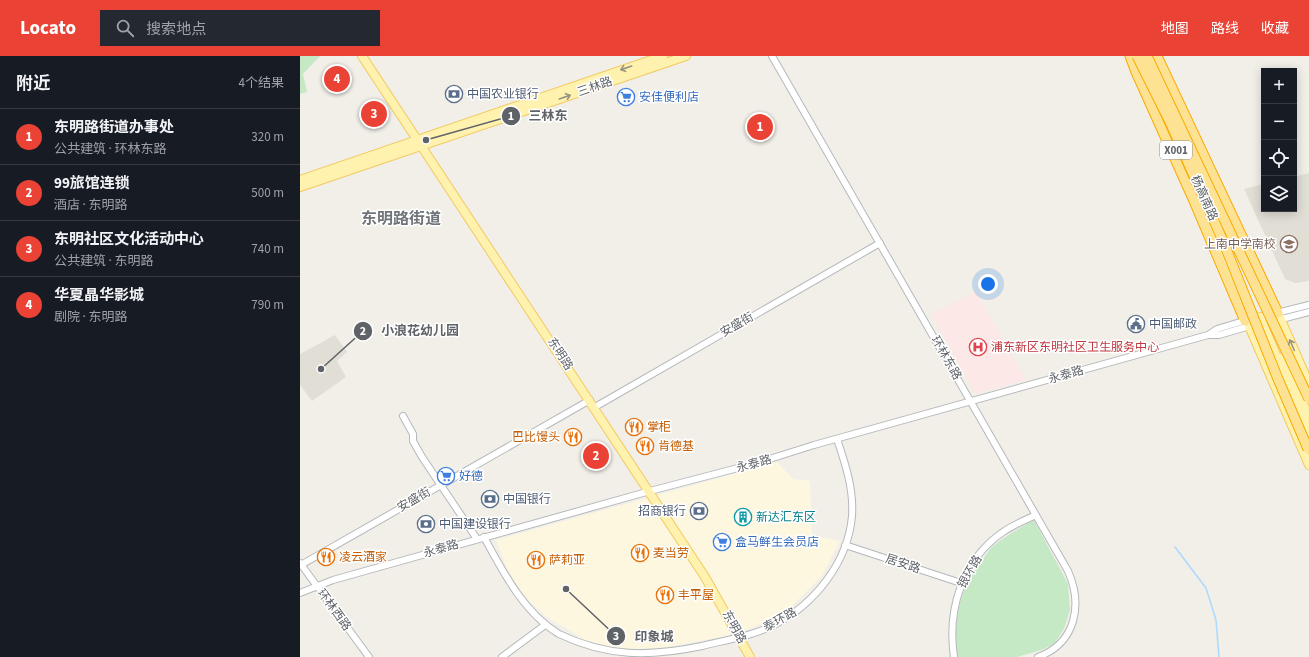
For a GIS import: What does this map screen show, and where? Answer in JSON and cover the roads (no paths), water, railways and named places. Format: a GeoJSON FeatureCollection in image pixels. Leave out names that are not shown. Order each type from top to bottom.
{"type":"FeatureCollection","features":[{"type":"Feature","properties":{"kind":"highway"},"geometry":{"type":"LineString","coordinates":[[1131,56],[1136,72],[1211,239],[1218,258],[1248,322]]}},
{"type":"Feature","properties":{"kind":"highway","name":"杨高南路"},"geometry":{"type":"LineString","coordinates":[[1137,56],[1170,122],[1223,241],[1307,451]]}},
{"type":"Feature","properties":{"kind":"highway","name":"杨高南路"},"geometry":{"type":"LineString","coordinates":[[1147,56],[1309,399]]}},
{"type":"Feature","properties":{"kind":"highway"},"geometry":{"type":"LineString","coordinates":[[1157,56],[1278,315]]}},
{"type":"Feature","properties":{"kind":"main road","name":"东明路"},"geometry":{"type":"LineString","coordinates":[[362,56],[650,491],[705,577],[750,657]]}},
{"type":"Feature","properties":{"kind":"main road","name":"三林路"},"geometry":{"type":"LineString","coordinates":[[300,187],[420,142],[663,56]]}},
{"type":"Feature","properties":{"kind":"main road","name":"三林路"},"geometry":{"type":"LineString","coordinates":[[300,180],[686,56]]}},
{"type":"Feature","properties":{"kind":"main road","name":"杨高南路"},"geometry":{"type":"LineString","coordinates":[[1131,56],[1154,102],[1219,245],[1255,342],[1307,451],[1309,466]]}},
{"type":"Feature","properties":{"kind":"main road","name":"杨高南路"},"geometry":{"type":"LineString","coordinates":[[1152,56],[1278,315],[1309,384]]}},
{"type":"Feature","properties":{"kind":"main road"},"geometry":{"type":"LineString","coordinates":[[1218,258],[1219,245]]}},
{"type":"Feature","properties":{"kind":"main road"},"geometry":{"type":"LineString","coordinates":[[1248,322],[1278,315]]}},
{"type":"Feature","properties":{"kind":"main road"},"geometry":{"type":"LineString","coordinates":[[1264,319],[1309,417]]}},
{"type":"Feature","properties":{"kind":"main road"},"geometry":{"type":"LineString","coordinates":[[1264,319],[1309,433]]}},
{"type":"Feature","properties":{"kind":"street","name":"环林东路"},"geometry":{"type":"LineString","coordinates":[[772,56],[1068,571],[1074,587],[1076,604],[1075,615],[1071,627],[1065,637],[1055,647],[1038,657]]}},
{"type":"Feature","properties":{"kind":"street","name":"安盛街"},"geometry":{"type":"LineString","coordinates":[[301,564],[880,243]]}},
{"type":"Feature","properties":{"kind":"street"},"geometry":{"type":"LineString","coordinates":[[1278,315],[1309,305]]}},
{"type":"Feature","properties":{"kind":"street"},"geometry":{"type":"LineString","coordinates":[[1278,315],[1309,312]]}},
{"type":"Feature","properties":{"kind":"street","name":"永泰路"},"geometry":{"type":"LineString","coordinates":[[300,593],[316,586],[480,538],[757,463],[1208,334],[1217,329],[1248,322]]}},
{"type":"Feature","properties":{"kind":"street","name":"泰环路"},"geometry":{"type":"LineString","coordinates":[[403,416],[413,434],[413,441],[441,486],[530,609],[546,625],[573,642],[609,656],[664,654],[740,637],[774,625],[801,608],[814,596],[825,583],[840,558],[850,530],[852,498],[849,478],[837,439]]}},
{"type":"Feature","properties":{"kind":"street","name":"银环路"},"geometry":{"type":"LineString","coordinates":[[954,657],[952,621],[961,583],[976,558],[994,539],[1011,527],[1036,515]]}},
{"type":"Feature","properties":{"kind":"street","name":"居安路"},"geometry":{"type":"LineString","coordinates":[[845,545],[961,583]]}},
{"type":"Feature","properties":{"kind":"street","name":"环林西路"},"geometry":{"type":"LineString","coordinates":[[301,564],[369,657]]}},
{"type":"Feature","properties":{"kind":"street"},"geometry":{"type":"LineString","coordinates":[[502,657],[546,625]]}},
{"type":"Feature","properties":{"kind":"waterway"},"geometry":{"type":"LineString","coordinates":[[1175,547],[1206,588],[1216,620],[1219,657]]}},
{"type":"Feature","properties":{"kind":"place","name":"华夏晶华影城"},"geometry":{"type":"Point","coordinates":[337,79]}},
{"type":"Feature","properties":{"kind":"place","name":"中国农业银行"},"geometry":{"type":"Point","coordinates":[454,94]}},
{"type":"Feature","properties":{"kind":"place","name":"安佳便利店"},"geometry":{"type":"Point","coordinates":[626,97]}},
{"type":"Feature","properties":{"kind":"place","name":"东明社区文化活动中心"},"geometry":{"type":"Point","coordinates":[374,114]}},
{"type":"Feature","properties":{"kind":"place","name":"东明路街道办事处"},"geometry":{"type":"Point","coordinates":[760,127]}},
{"type":"Feature","properties":{"kind":"place","name":"三林东"},"geometry":{"type":"Point","coordinates":[426,140]}},
{"type":"Feature","properties":{"kind":"place","name":"上南中学南校"},"geometry":{"type":"Point","coordinates":[1289,244]}},
{"type":"Feature","properties":{"kind":"place","name":"中国邮政"},"geometry":{"type":"Point","coordinates":[1136,324]}},
{"type":"Feature","properties":{"kind":"place","name":"浦东新区东明社区卫生服务中心"},"geometry":{"type":"Point","coordinates":[978,347]}},
{"type":"Feature","properties":{"kind":"place","name":"小浪花幼儿园"},"geometry":{"type":"Point","coordinates":[321,369]}},
{"type":"Feature","properties":{"kind":"place","name":"掌柜"},"geometry":{"type":"Point","coordinates":[634,427]}},
{"type":"Feature","properties":{"kind":"place","name":"巴比馒头"},"geometry":{"type":"Point","coordinates":[573,437]}},
{"type":"Feature","properties":{"kind":"place","name":"肯德基"},"geometry":{"type":"Point","coordinates":[645,446]}},
{"type":"Feature","properties":{"kind":"place","name":"99旅馆连锁"},"geometry":{"type":"Point","coordinates":[596,456]}},
{"type":"Feature","properties":{"kind":"place","name":"好德"},"geometry":{"type":"Point","coordinates":[446,476]}},
{"type":"Feature","properties":{"kind":"place","name":"中国银行"},"geometry":{"type":"Point","coordinates":[490,499]}},
{"type":"Feature","properties":{"kind":"place","name":"招商银行"},"geometry":{"type":"Point","coordinates":[699,511]}},
{"type":"Feature","properties":{"kind":"place","name":"新达汇东区"},"geometry":{"type":"Point","coordinates":[743,517]}},
{"type":"Feature","properties":{"kind":"place","name":"中国建设银行"},"geometry":{"type":"Point","coordinates":[426,524]}},
{"type":"Feature","properties":{"kind":"place","name":"盒马鲜生会员店"},"geometry":{"type":"Point","coordinates":[722,542]}},
{"type":"Feature","properties":{"kind":"place","name":"麦当劳"},"geometry":{"type":"Point","coordinates":[640,553]}},
{"type":"Feature","properties":{"kind":"place","name":"凌云酒家"},"geometry":{"type":"Point","coordinates":[326,557]}},
{"type":"Feature","properties":{"kind":"place","name":"萨莉亚"},"geometry":{"type":"Point","coordinates":[536,560]}},
{"type":"Feature","properties":{"kind":"place","name":"印象城"},"geometry":{"type":"Point","coordinates":[566,589]}},
{"type":"Feature","properties":{"kind":"place","name":"丰平屋"},"geometry":{"type":"Point","coordinates":[665,595]}},
{"type":"Feature","properties":{"kind":"district","name":"东明路街道"},"geometry":{"type":"Point","coordinates":[401,219]}}]}
